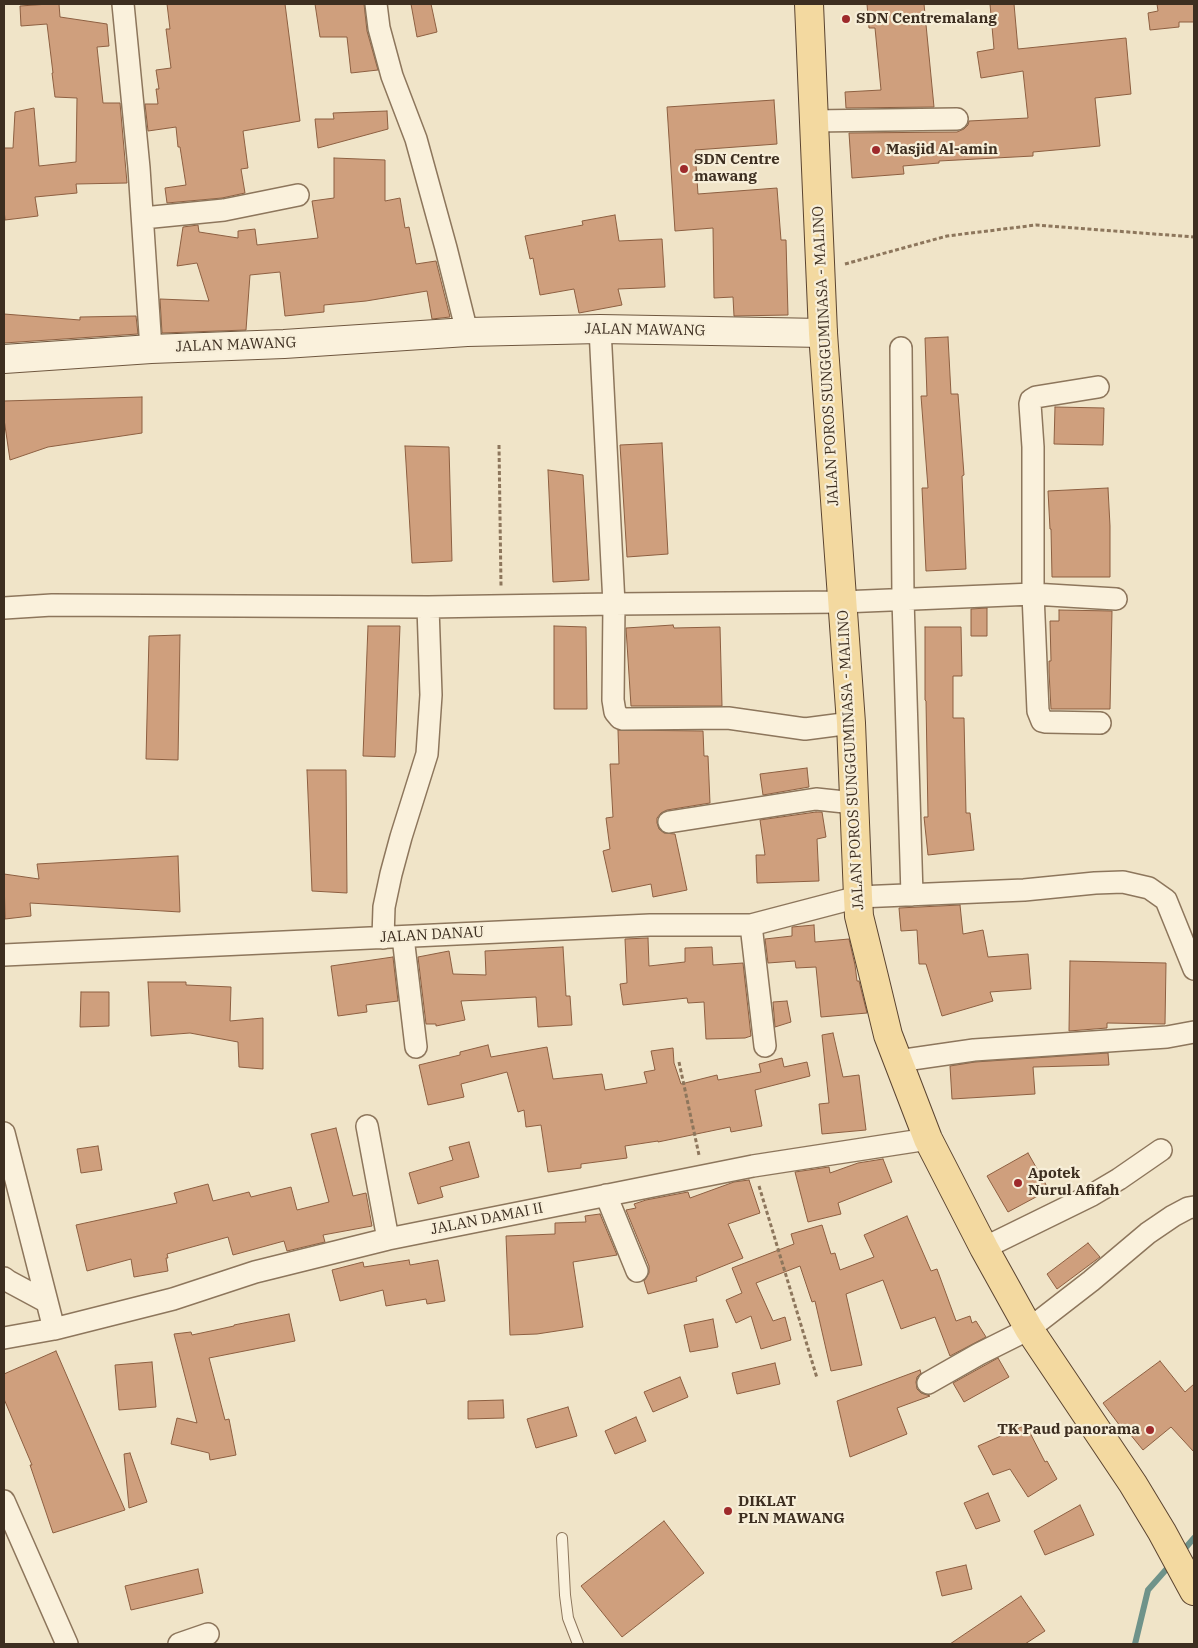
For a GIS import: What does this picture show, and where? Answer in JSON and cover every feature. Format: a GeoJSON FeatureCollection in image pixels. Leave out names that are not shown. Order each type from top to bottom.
{"type":"FeatureCollection","features":[{"type":"Feature","properties":{"kind":"main road","name":"JALAN POROS SUNGGUMINASA - MALINO"},"geometry":{"type":"LineString","coordinates":[[808,4],[823,333],[851,723],[859,916],[874,978],[888,1035],[928,1139],[984,1248],[1029,1329],[1133,1484],[1193,1587]]}},
{"type":"Feature","properties":{"kind":"street"},"geometry":{"type":"LineString","coordinates":[[123,4],[139,168],[152,348]]}},
{"type":"Feature","properties":{"kind":"street"},"geometry":{"type":"LineString","coordinates":[[376,4],[379,28],[392,76],[416,139],[468,332]]}},
{"type":"Feature","properties":{"kind":"street"},"geometry":{"type":"LineString","coordinates":[[813,121],[957,119]]}},
{"type":"Feature","properties":{"kind":"street"},"geometry":{"type":"LineString","coordinates":[[143,218],[224,210],[298,196]]}},
{"type":"Feature","properties":{"kind":"street"},"geometry":{"type":"LineString","coordinates":[[600,329],[614,604],[613,700],[615,712],[620,718],[728,718],[805,729],[851,723]]}},
{"type":"Feature","properties":{"kind":"street","name":"JALAN MAWANG"},"geometry":{"type":"LineString","coordinates":[[4,359],[152,348],[284,344],[468,332],[600,329],[823,333]]}},
{"type":"Feature","properties":{"kind":"street"},"geometry":{"type":"LineString","coordinates":[[901,348],[903,599],[912,895]]}},
{"type":"Feature","properties":{"kind":"street"},"geometry":{"type":"LineString","coordinates":[[1098,387],[1036,397],[1030,404],[1033,447],[1033,594],[1038,711],[1042,721],[1054,723],[1100,723]]}},
{"type":"Feature","properties":{"kind":"street"},"geometry":{"type":"LineString","coordinates":[[4,608],[52,605],[428,608],[842,602],[1033,594],[1116,598]]}},
{"type":"Feature","properties":{"kind":"street"},"geometry":{"type":"LineString","coordinates":[[416,1048],[393,937],[384,907],[401,837],[427,754],[432,696],[428,608]]}},
{"type":"Feature","properties":{"kind":"street"},"geometry":{"type":"LineString","coordinates":[[670,822],[816,799],[854,803]]}},
{"type":"Feature","properties":{"kind":"street","name":"JALAN DANAU"},"geometry":{"type":"LineString","coordinates":[[4,955],[650,925],[751,925],[858,897],[1024,890],[1123,882],[1149,888],[1166,900],[1194,968]]}},
{"type":"Feature","properties":{"kind":"street"},"geometry":{"type":"LineString","coordinates":[[751,925],[765,1046]]}},
{"type":"Feature","properties":{"kind":"street"},"geometry":{"type":"LineString","coordinates":[[898,1062],[974,1050],[1168,1037],[1194,1032]]}},
{"type":"Feature","properties":{"kind":"street"},"geometry":{"type":"LineString","coordinates":[[367,1126],[388,1239]]}},
{"type":"Feature","properties":{"kind":"street"},"geometry":{"type":"LineString","coordinates":[[4,1133],[54,1329]]}},
{"type":"Feature","properties":{"kind":"street","name":"JALAN DAMAI II"},"geometry":{"type":"LineString","coordinates":[[4,1338],[54,1329],[173,1299],[255,1272],[388,1239],[754,1166],[928,1139]]}},
{"type":"Feature","properties":{"kind":"street"},"geometry":{"type":"LineString","coordinates":[[984,1248],[1092,1195],[1161,1150]]}},
{"type":"Feature","properties":{"kind":"street"},"geometry":{"type":"LineString","coordinates":[[606,1195],[637,1271]]}},
{"type":"Feature","properties":{"kind":"street"},"geometry":{"type":"LineString","coordinates":[[928,1383],[979,1354],[1029,1329],[1091,1281],[1148,1233],[1173,1216],[1194,1207]]}},
{"type":"Feature","properties":{"kind":"street"},"geometry":{"type":"LineString","coordinates":[[4,1278],[8,1282],[47,1302]]}},
{"type":"Feature","properties":{"kind":"street"},"geometry":{"type":"LineString","coordinates":[[4,1500],[67,1644]]}},
{"type":"Feature","properties":{"kind":"street"},"geometry":{"type":"LineString","coordinates":[[179,1644],[208,1634]]}},
{"type":"Feature","properties":{"kind":"lane"},"geometry":{"type":"LineString","coordinates":[[562,1538],[568,1618],[578,1644]]}},
{"type":"Feature","properties":{"kind":"path"},"geometry":{"type":"LineString","coordinates":[[820,270],[947,236],[1036,226],[1194,237]]}},
{"type":"Feature","properties":{"kind":"path"},"geometry":{"type":"LineString","coordinates":[[499,445],[502,606]]}},
{"type":"Feature","properties":{"kind":"path"},"geometry":{"type":"LineString","coordinates":[[679,1062],[703,1176]]}},
{"type":"Feature","properties":{"kind":"path"},"geometry":{"type":"LineString","coordinates":[[754,1166],[817,1378]]}},
{"type":"Feature","properties":{"kind":"building"},"geometry":{"type":"Polygon","coordinates":[[[59,4],[60,17],[107,24],[109,46],[97,47],[103,103],[120,103],[127,183],[76,184],[77,193],[35,197],[38,216],[5,220],[4,148],[13,148],[15,112],[34,108],[39,166],[76,162],[77,98],[55,97],[47,24],[21,26],[20,6],[59,4]]]}},
{"type":"Feature","properties":{"kind":"building"},"geometry":{"type":"Polygon","coordinates":[[[167,4],[285,4],[300,121],[243,131],[248,168],[241,169],[245,193],[222,198],[167,203],[165,188],[186,185],[176,127],[148,131],[145,104],[158,104],[156,89],[159,89],[156,70],[171,68],[166,29],[170,29],[167,4]]]}},
{"type":"Feature","properties":{"kind":"building"},"geometry":{"type":"Polygon","coordinates":[[[315,4],[364,4],[367,31],[378,70],[351,73],[347,37],[320,37],[315,4]]]}},
{"type":"Feature","properties":{"kind":"building"},"geometry":{"type":"Polygon","coordinates":[[[411,4],[431,4],[437,32],[417,37],[411,4]]]}},
{"type":"Feature","properties":{"kind":"building"},"geometry":{"type":"Polygon","coordinates":[[[867,4],[924,4],[934,107],[846,108],[845,92],[881,90],[875,28],[869,28],[867,4]]]}},
{"type":"Feature","properties":{"kind":"building"},"geometry":{"type":"Polygon","coordinates":[[[990,4],[1014,4],[1018,49],[1126,38],[1131,94],[1095,98],[1100,146],[1033,152],[1033,156],[939,161],[939,163],[903,166],[904,174],[852,178],[849,133],[957,132],[964,129],[969,121],[1028,118],[1023,71],[981,78],[977,52],[994,49],[990,4]]]}},
{"type":"Feature","properties":{"kind":"building"},"geometry":{"type":"Polygon","coordinates":[[[1157,4],[1194,4],[1194,22],[1179,22],[1179,27],[1150,30],[1148,13],[1158,11],[1157,4]]]}},
{"type":"Feature","properties":{"kind":"building","name":"SDN Centre mawang"},"geometry":{"type":"Polygon","coordinates":[[[774,100],[777,144],[695,150],[698,194],[777,188],[781,240],[786,240],[788,315],[734,316],[733,297],[714,298],[713,228],[675,231],[667,107],[774,100]]]}},
{"type":"Feature","properties":{"kind":"building"},"geometry":{"type":"Polygon","coordinates":[[[387,111],[388,129],[318,148],[315,119],[334,119],[333,113],[387,111]]]}},
{"type":"Feature","properties":{"kind":"building"},"geometry":{"type":"Polygon","coordinates":[[[334,158],[385,160],[385,201],[400,198],[405,228],[409,227],[416,264],[436,261],[450,317],[432,319],[427,291],[366,301],[324,305],[324,312],[285,316],[280,272],[250,275],[246,330],[162,333],[160,299],[209,301],[197,263],[177,266],[183,227],[198,225],[199,232],[238,238],[238,231],[255,229],[257,245],[318,238],[312,201],[334,198],[334,158]]]}},
{"type":"Feature","properties":{"kind":"building"},"geometry":{"type":"Polygon","coordinates":[[[615,215],[619,241],[662,239],[665,287],[618,289],[622,305],[579,313],[574,289],[540,295],[533,258],[530,259],[525,236],[583,225],[582,221],[615,215]]]}},
{"type":"Feature","properties":{"kind":"building"},"geometry":{"type":"Polygon","coordinates":[[[4,314],[80,320],[80,317],[136,316],[138,334],[4,343],[4,314]]]}},
{"type":"Feature","properties":{"kind":"building"},"geometry":{"type":"Polygon","coordinates":[[[948,337],[951,394],[958,394],[964,475],[962,476],[966,569],[926,571],[922,488],[928,488],[921,396],[927,396],[925,338],[948,337]]]}},
{"type":"Feature","properties":{"kind":"building"},"geometry":{"type":"Polygon","coordinates":[[[142,397],[142,433],[48,447],[10,460],[4,419],[4,401],[142,397]]]}},
{"type":"Feature","properties":{"kind":"building"},"geometry":{"type":"Polygon","coordinates":[[[1055,407],[1104,408],[1103,445],[1054,444],[1055,407]]]}},
{"type":"Feature","properties":{"kind":"building"},"geometry":{"type":"Polygon","coordinates":[[[662,443],[668,554],[627,557],[620,445],[662,443]]]}},
{"type":"Feature","properties":{"kind":"building"},"geometry":{"type":"Polygon","coordinates":[[[405,446],[449,447],[452,561],[412,563],[405,446]]]}},
{"type":"Feature","properties":{"kind":"building"},"geometry":{"type":"Polygon","coordinates":[[[548,470],[583,475],[589,580],[553,582],[548,470]]]}},
{"type":"Feature","properties":{"kind":"building"},"geometry":{"type":"Polygon","coordinates":[[[1108,488],[1110,577],[1052,577],[1048,491],[1108,488]]]}},
{"type":"Feature","properties":{"kind":"building"},"geometry":{"type":"Polygon","coordinates":[[[987,608],[987,636],[971,636],[971,609],[987,608]]]}},
{"type":"Feature","properties":{"kind":"building"},"geometry":{"type":"Polygon","coordinates":[[[1059,610],[1112,611],[1110,709],[1051,709],[1049,672],[1049,661],[1051,661],[1050,621],[1059,621],[1059,610]]]}},
{"type":"Feature","properties":{"kind":"building"},"geometry":{"type":"Polygon","coordinates":[[[673,625],[674,628],[720,627],[722,706],[631,706],[626,628],[673,625]]]}},
{"type":"Feature","properties":{"kind":"building"},"geometry":{"type":"Polygon","coordinates":[[[368,626],[400,626],[395,757],[363,756],[368,626]]]}},
{"type":"Feature","properties":{"kind":"building"},"geometry":{"type":"Polygon","coordinates":[[[554,626],[586,627],[587,709],[554,709],[554,626]]]}},
{"type":"Feature","properties":{"kind":"building"},"geometry":{"type":"Polygon","coordinates":[[[925,627],[961,627],[962,676],[953,676],[953,718],[964,718],[966,813],[970,813],[974,850],[928,855],[924,817],[928,817],[925,627]]]}},
{"type":"Feature","properties":{"kind":"building"},"geometry":{"type":"Polygon","coordinates":[[[180,635],[178,760],[146,759],[149,636],[180,635]]]}},
{"type":"Feature","properties":{"kind":"building"},"geometry":{"type":"Polygon","coordinates":[[[618,730],[703,731],[704,756],[708,756],[710,803],[667,810],[657,818],[659,829],[664,833],[675,834],[687,890],[653,897],[651,884],[612,892],[603,851],[610,849],[606,818],[613,817],[610,764],[619,764],[618,730]]]}},
{"type":"Feature","properties":{"kind":"building"},"geometry":{"type":"Polygon","coordinates":[[[807,768],[809,787],[763,795],[760,774],[807,768]]]}},
{"type":"Feature","properties":{"kind":"building"},"geometry":{"type":"Polygon","coordinates":[[[307,770],[346,770],[347,893],[312,891],[307,770]]]}},
{"type":"Feature","properties":{"kind":"building"},"geometry":{"type":"Polygon","coordinates":[[[822,812],[826,837],[817,839],[819,881],[757,883],[756,855],[765,855],[760,820],[822,812]]]}},
{"type":"Feature","properties":{"kind":"building"},"geometry":{"type":"Polygon","coordinates":[[[178,856],[180,912],[30,903],[31,916],[5,919],[4,874],[39,879],[37,864],[178,856]]]}},
{"type":"Feature","properties":{"kind":"building"},"geometry":{"type":"Polygon","coordinates":[[[960,905],[963,934],[983,930],[988,957],[1028,954],[1031,989],[990,992],[993,1001],[942,1016],[926,964],[919,964],[917,930],[901,931],[899,908],[960,905]]]}},
{"type":"Feature","properties":{"kind":"building"},"geometry":{"type":"Polygon","coordinates":[[[814,925],[815,942],[849,939],[857,981],[859,981],[867,1013],[821,1017],[816,967],[796,968],[795,961],[768,963],[765,939],[792,936],[792,927],[814,925]]]}},
{"type":"Feature","properties":{"kind":"building"},"geometry":{"type":"Polygon","coordinates":[[[648,938],[649,966],[685,962],[685,948],[712,947],[713,965],[743,963],[751,1036],[745,1038],[706,1039],[704,1002],[688,1003],[687,998],[623,1005],[620,984],[627,983],[625,939],[648,938]]]}},
{"type":"Feature","properties":{"kind":"building"},"geometry":{"type":"Polygon","coordinates":[[[563,947],[566,996],[570,996],[572,1025],[538,1027],[536,997],[461,1001],[465,1020],[436,1026],[436,1024],[426,1024],[418,957],[449,951],[453,974],[486,975],[485,951],[563,947]]]}},
{"type":"Feature","properties":{"kind":"building"},"geometry":{"type":"Polygon","coordinates":[[[393,957],[398,1001],[366,1005],[367,1012],[338,1016],[331,966],[393,957]]]}},
{"type":"Feature","properties":{"kind":"building"},"geometry":{"type":"Polygon","coordinates":[[[1070,961],[1166,963],[1165,1024],[1107,1023],[1107,1028],[1069,1031],[1070,961]]]}},
{"type":"Feature","properties":{"kind":"building"},"geometry":{"type":"Polygon","coordinates":[[[148,982],[186,982],[186,985],[231,987],[230,1021],[263,1018],[263,1069],[239,1067],[238,1042],[190,1033],[151,1036],[148,982]]]}},
{"type":"Feature","properties":{"kind":"building"},"geometry":{"type":"Polygon","coordinates":[[[81,992],[109,992],[109,1026],[80,1027],[81,992]]]}},
{"type":"Feature","properties":{"kind":"building"},"geometry":{"type":"Polygon","coordinates":[[[787,1001],[791,1022],[775,1027],[773,1002],[787,1001]]]}},
{"type":"Feature","properties":{"kind":"building"},"geometry":{"type":"Polygon","coordinates":[[[833,1033],[843,1077],[859,1075],[866,1130],[822,1134],[819,1104],[829,1103],[822,1035],[833,1033]]]}},
{"type":"Feature","properties":{"kind":"building"},"geometry":{"type":"Polygon","coordinates":[[[488,1045],[491,1057],[547,1047],[553,1079],[602,1074],[605,1090],[647,1083],[644,1072],[655,1070],[651,1051],[673,1048],[674,1063],[681,1084],[717,1075],[718,1080],[761,1072],[759,1064],[782,1058],[784,1067],[807,1062],[810,1076],[755,1090],[762,1126],[731,1132],[730,1127],[658,1142],[625,1146],[627,1158],[581,1164],[581,1168],[548,1172],[541,1125],[526,1127],[524,1110],[518,1112],[507,1072],[461,1084],[464,1097],[428,1105],[419,1065],[460,1055],[460,1052],[488,1045]]]}},
{"type":"Feature","properties":{"kind":"building"},"geometry":{"type":"Polygon","coordinates":[[[1108,1053],[1109,1065],[1033,1067],[1035,1094],[952,1099],[950,1066],[975,1062],[1108,1053]]]}},
{"type":"Feature","properties":{"kind":"building"},"geometry":{"type":"Polygon","coordinates":[[[336,1128],[353,1196],[366,1193],[372,1226],[323,1235],[325,1242],[287,1251],[284,1241],[233,1255],[228,1237],[167,1254],[168,1271],[134,1277],[131,1259],[87,1271],[76,1225],[177,1203],[174,1193],[208,1184],[213,1201],[249,1192],[251,1197],[291,1187],[297,1210],[329,1202],[311,1134],[336,1128]]]}},
{"type":"Feature","properties":{"kind":"building"},"geometry":{"type":"Polygon","coordinates":[[[469,1142],[479,1177],[440,1187],[443,1197],[418,1204],[409,1173],[453,1160],[449,1147],[469,1142]]]}},
{"type":"Feature","properties":{"kind":"building"},"geometry":{"type":"Polygon","coordinates":[[[98,1146],[102,1170],[81,1173],[77,1149],[98,1146]]]}},
{"type":"Feature","properties":{"kind":"building","name":"Apotek Nurul Afifah"},"geometry":{"type":"Polygon","coordinates":[[[1028,1153],[1049,1190],[1008,1212],[987,1176],[1028,1153]]]}},
{"type":"Feature","properties":{"kind":"building"},"geometry":{"type":"Polygon","coordinates":[[[883,1159],[892,1182],[838,1203],[841,1214],[808,1222],[795,1172],[829,1167],[830,1173],[858,1163],[883,1159]]]}},
{"type":"Feature","properties":{"kind":"building"},"geometry":{"type":"Polygon","coordinates":[[[749,1180],[760,1213],[728,1224],[743,1258],[696,1277],[697,1281],[648,1294],[644,1281],[649,1273],[649,1266],[626,1210],[636,1208],[634,1204],[646,1200],[688,1192],[690,1198],[734,1182],[749,1180]]]}},
{"type":"Feature","properties":{"kind":"building"},"geometry":{"type":"Polygon","coordinates":[[[600,1214],[617,1255],[573,1262],[583,1327],[537,1334],[510,1335],[506,1236],[555,1234],[555,1223],[586,1222],[585,1216],[600,1214]]]}},
{"type":"Feature","properties":{"kind":"building"},"geometry":{"type":"Polygon","coordinates":[[[907,1216],[931,1271],[937,1269],[956,1321],[970,1316],[972,1323],[976,1321],[986,1337],[950,1356],[935,1317],[901,1329],[883,1280],[846,1294],[862,1365],[831,1371],[815,1301],[812,1302],[800,1266],[756,1283],[773,1321],[785,1317],[791,1340],[761,1349],[751,1316],[736,1323],[726,1300],[742,1293],[732,1268],[794,1244],[791,1234],[822,1225],[831,1254],[835,1253],[840,1270],[874,1257],[864,1235],[907,1216]]]}},
{"type":"Feature","properties":{"kind":"building"},"geometry":{"type":"Polygon","coordinates":[[[1088,1243],[1100,1257],[1057,1289],[1047,1274],[1088,1243]]]}},
{"type":"Feature","properties":{"kind":"building"},"geometry":{"type":"Polygon","coordinates":[[[409,1260],[410,1265],[438,1260],[445,1301],[427,1304],[426,1299],[386,1306],[383,1290],[340,1301],[332,1270],[363,1262],[364,1267],[409,1260]]]}},
{"type":"Feature","properties":{"kind":"building"},"geometry":{"type":"Polygon","coordinates":[[[289,1314],[295,1341],[209,1358],[225,1420],[229,1419],[236,1455],[210,1460],[209,1453],[171,1444],[177,1418],[197,1423],[174,1334],[191,1332],[192,1335],[289,1314]]]}},
{"type":"Feature","properties":{"kind":"building"},"geometry":{"type":"Polygon","coordinates":[[[713,1319],[718,1347],[690,1352],[684,1325],[713,1319]]]}},
{"type":"Feature","properties":{"kind":"building"},"geometry":{"type":"Polygon","coordinates":[[[56,1351],[125,1510],[53,1533],[30,1465],[32,1465],[4,1399],[4,1374],[56,1351]]]}},
{"type":"Feature","properties":{"kind":"building"},"geometry":{"type":"Polygon","coordinates":[[[998,1358],[1009,1377],[964,1402],[953,1383],[998,1358]]]}},
{"type":"Feature","properties":{"kind":"building"},"geometry":{"type":"Polygon","coordinates":[[[1160,1361],[1185,1392],[1194,1384],[1194,1452],[1171,1427],[1143,1450],[1125,1428],[1123,1430],[1103,1403],[1160,1361]]]}},
{"type":"Feature","properties":{"kind":"building"},"geometry":{"type":"Polygon","coordinates":[[[152,1362],[156,1407],[119,1410],[115,1365],[152,1362]]]}},
{"type":"Feature","properties":{"kind":"building"},"geometry":{"type":"Polygon","coordinates":[[[775,1363],[780,1384],[737,1394],[732,1373],[775,1363]]]}},
{"type":"Feature","properties":{"kind":"building"},"geometry":{"type":"Polygon","coordinates":[[[920,1370],[921,1373],[917,1377],[916,1382],[917,1389],[921,1393],[930,1396],[897,1408],[907,1434],[850,1457],[837,1401],[920,1370]]]}},
{"type":"Feature","properties":{"kind":"building"},"geometry":{"type":"Polygon","coordinates":[[[680,1377],[688,1397],[653,1412],[644,1392],[680,1377]]]}},
{"type":"Feature","properties":{"kind":"building"},"geometry":{"type":"Polygon","coordinates":[[[503,1400],[504,1418],[468,1419],[468,1401],[503,1400]]]}},
{"type":"Feature","properties":{"kind":"building"},"geometry":{"type":"Polygon","coordinates":[[[568,1407],[577,1436],[536,1448],[527,1419],[568,1407]]]}},
{"type":"Feature","properties":{"kind":"building"},"geometry":{"type":"Polygon","coordinates":[[[636,1417],[646,1441],[615,1454],[605,1431],[636,1417]]]}},
{"type":"Feature","properties":{"kind":"building"},"geometry":{"type":"Polygon","coordinates":[[[1026,1425],[1045,1462],[1047,1461],[1057,1479],[1028,1497],[1010,1469],[993,1475],[978,1446],[1026,1425]]]}},
{"type":"Feature","properties":{"kind":"building"},"geometry":{"type":"Polygon","coordinates":[[[130,1453],[147,1502],[129,1508],[124,1454],[130,1453]]]}},
{"type":"Feature","properties":{"kind":"building"},"geometry":{"type":"Polygon","coordinates":[[[988,1493],[1000,1521],[976,1529],[964,1503],[988,1493]]]}},
{"type":"Feature","properties":{"kind":"building"},"geometry":{"type":"Polygon","coordinates":[[[1080,1505],[1094,1535],[1045,1555],[1034,1531],[1080,1505]]]}},
{"type":"Feature","properties":{"kind":"building"},"geometry":{"type":"Polygon","coordinates":[[[664,1521],[704,1573],[622,1637],[581,1586],[664,1521]]]}},
{"type":"Feature","properties":{"kind":"building"},"geometry":{"type":"Polygon","coordinates":[[[966,1565],[972,1589],[942,1596],[936,1572],[966,1565]]]}},
{"type":"Feature","properties":{"kind":"building"},"geometry":{"type":"Polygon","coordinates":[[[198,1569],[203,1593],[131,1610],[125,1586],[198,1569]]]}},
{"type":"Feature","properties":{"kind":"building"},"geometry":{"type":"Polygon","coordinates":[[[1021,1596],[1045,1631],[1025,1644],[950,1644],[1021,1596]]]}},
{"type":"Feature","properties":{"kind":"waterway"},"geometry":{"type":"LineString","coordinates":[[1181,1553],[1194,1538]]}},
{"type":"Feature","properties":{"kind":"waterway"},"geometry":{"type":"LineString","coordinates":[[1135,1644],[1148,1590],[1171,1564]]}},
{"type":"Feature","properties":{"kind":"place","name":"SDN Centremalang"},"geometry":{"type":"Point","coordinates":[846,19]}},
{"type":"Feature","properties":{"kind":"place","name":"Masjid Al-amin"},"geometry":{"type":"Point","coordinates":[876,150]}},
{"type":"Feature","properties":{"kind":"place","name":"SDN Centre mawang"},"geometry":{"type":"Point","coordinates":[684,169]}},
{"type":"Feature","properties":{"kind":"place","name":"Apotek Nurul Afifah"},"geometry":{"type":"Point","coordinates":[1018,1183]}},
{"type":"Feature","properties":{"kind":"place","name":"TK Paud panorama"},"geometry":{"type":"Point","coordinates":[1150,1430]}},
{"type":"Feature","properties":{"kind":"place","name":"DIKLAT PLN MAWANG"},"geometry":{"type":"Point","coordinates":[728,1511]}}]}
